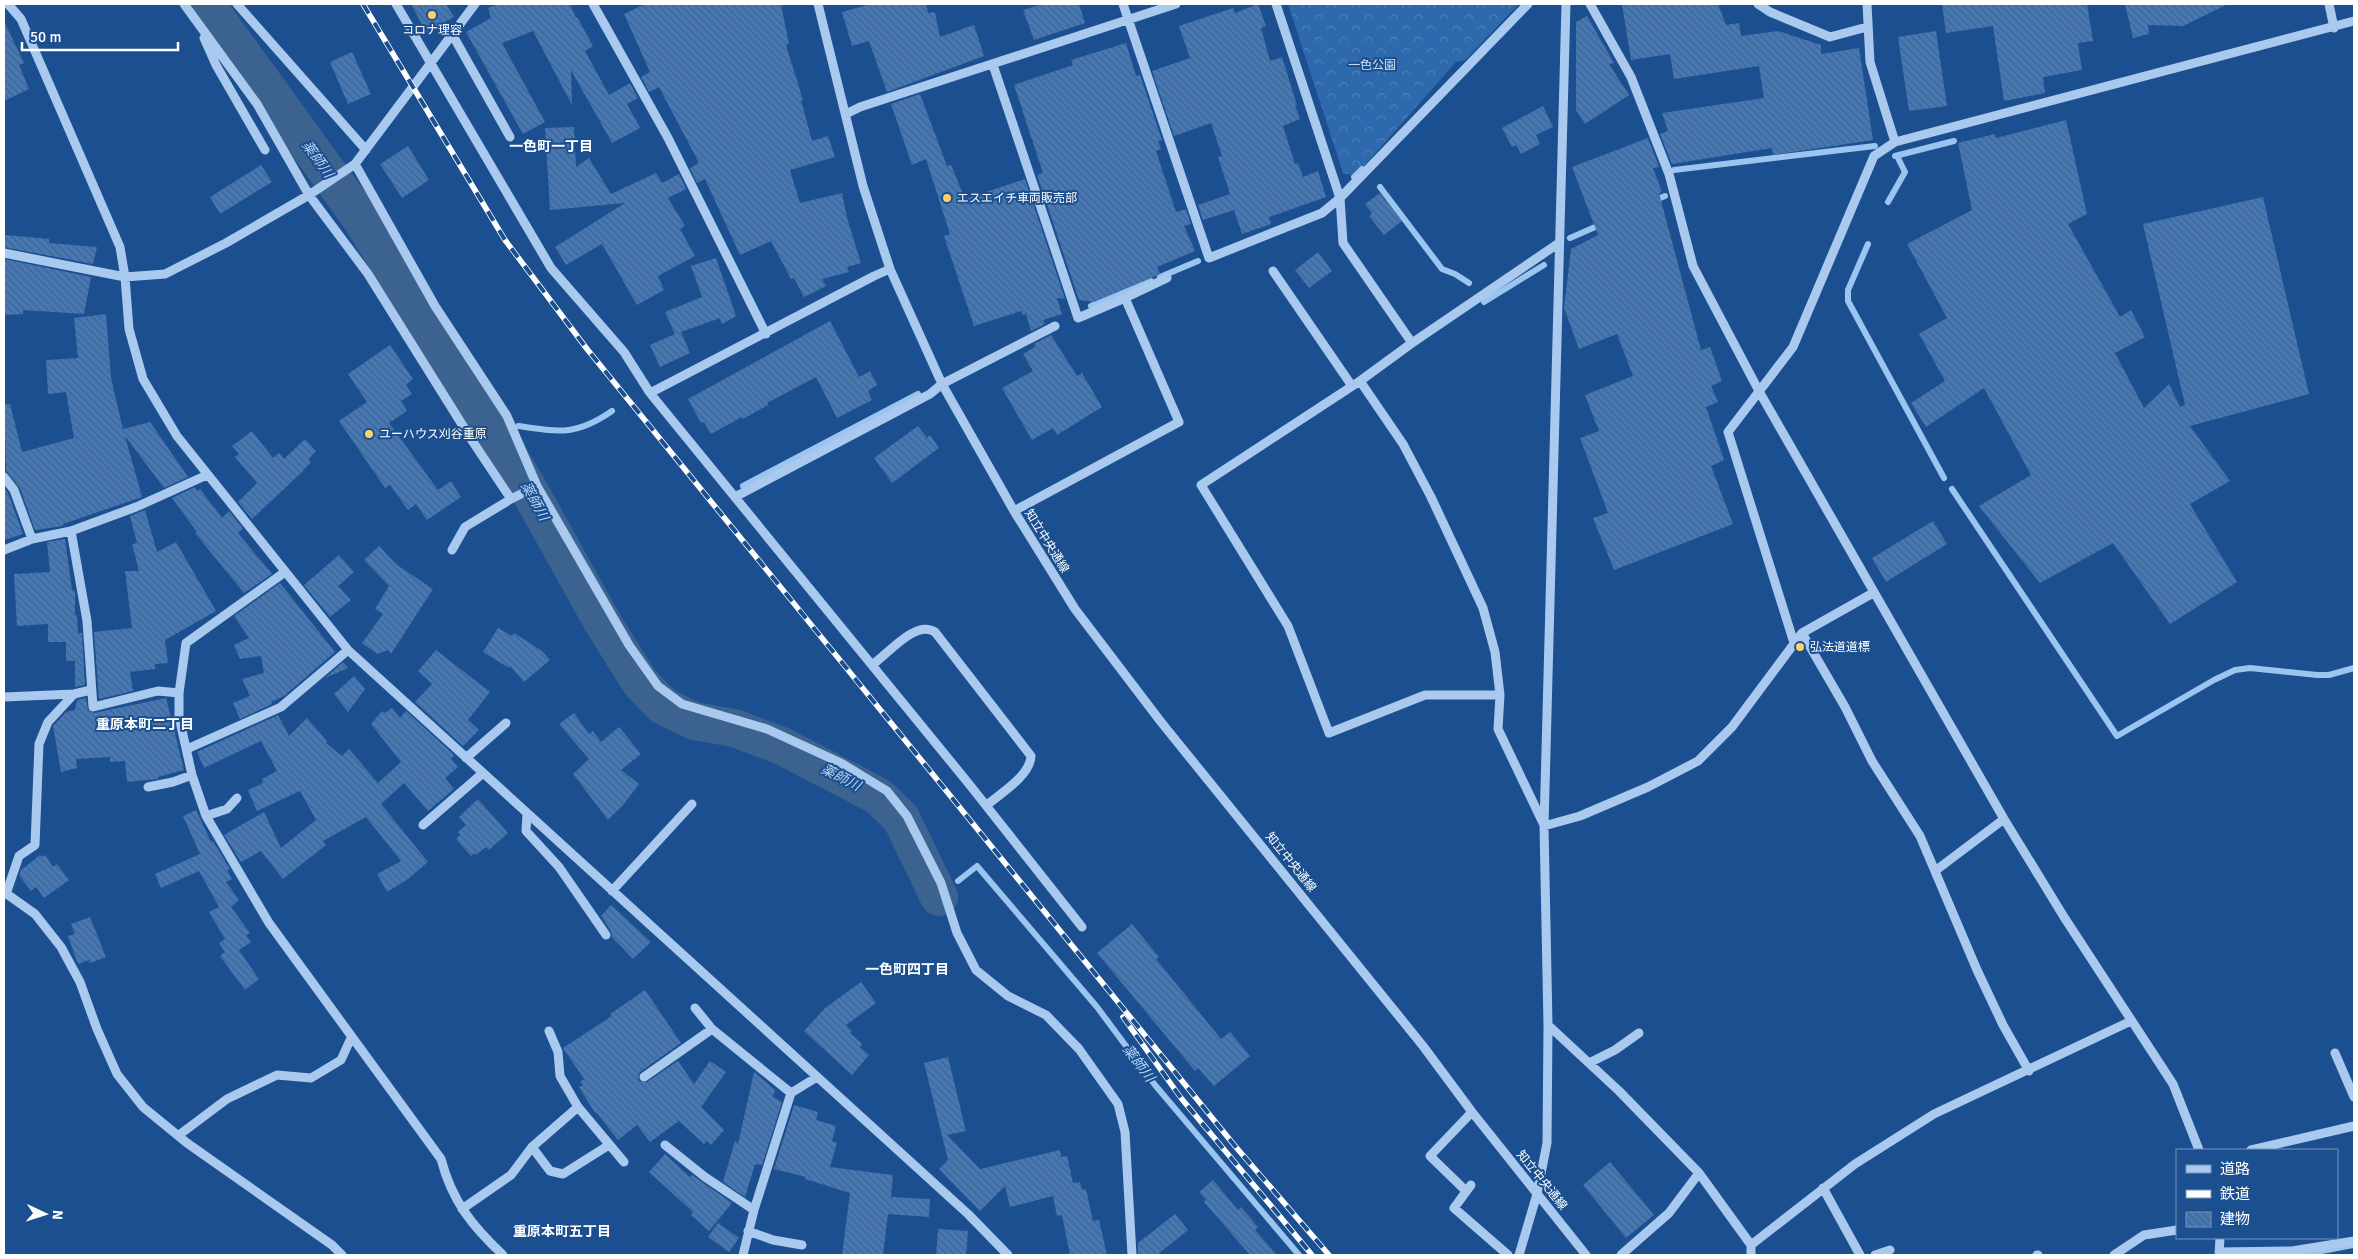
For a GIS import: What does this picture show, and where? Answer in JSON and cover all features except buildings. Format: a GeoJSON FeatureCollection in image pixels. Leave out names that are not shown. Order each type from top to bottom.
{"type":"FeatureCollection","features":[{"type":"Feature","properties":{"kind":"street"},"geometry":{"type":"LineString","coordinates":[[8,4],[21,19],[120,247],[125,277],[129,329],[143,379],[177,436],[207,475],[348,650],[968,1214],[1008,1255]]}},
{"type":"Feature","properties":{"kind":"street"},"geometry":{"type":"LineString","coordinates":[[184,4],[257,104],[309,195],[368,274],[473,442],[512,498]]}},
{"type":"Feature","properties":{"kind":"street"},"geometry":{"type":"LineString","coordinates":[[237,4],[366,150]]}},
{"type":"Feature","properties":{"kind":"street"},"geometry":{"type":"LineString","coordinates":[[396,4],[551,268],[624,352],[650,393],[986,805],[1082,927]]}},
{"type":"Feature","properties":{"kind":"street"},"geometry":{"type":"LineString","coordinates":[[4,253],[125,277],[165,274],[226,243],[309,195],[355,164],[475,4]]}},
{"type":"Feature","properties":{"kind":"street"},"geometry":{"type":"LineString","coordinates":[[593,4],[668,138],[766,334]]}},
{"type":"Feature","properties":{"kind":"street","name":"知立中央通線"},"geometry":{"type":"LineString","coordinates":[[818,4],[863,186],[890,269],[942,384],[1014,511],[1075,610],[1161,722],[1423,1046],[1472,1112],[1586,1255]]}},
{"type":"Feature","properties":{"kind":"street"},"geometry":{"type":"LineString","coordinates":[[1122,4],[1209,258],[1322,213],[1340,198],[1528,4]]}},
{"type":"Feature","properties":{"kind":"street"},"geometry":{"type":"LineString","coordinates":[[846,114],[860,107],[1176,4]]}},
{"type":"Feature","properties":{"kind":"street"},"geometry":{"type":"LineString","coordinates":[[1276,4],[1340,198],[1343,243],[1412,343]]}},
{"type":"Feature","properties":{"kind":"street"},"geometry":{"type":"LineString","coordinates":[[1519,1255],[1537,1194],[1547,1143],[1548,1025],[1544,826],[1566,4]]}},
{"type":"Feature","properties":{"kind":"street"},"geometry":{"type":"LineString","coordinates":[[1590,4],[1631,76],[1669,174],[1693,266],[1760,394],[2004,819],[2131,1021],[2173,1084],[2199,1149]]}},
{"type":"Feature","properties":{"kind":"street"},"geometry":{"type":"LineString","coordinates":[[1758,4],[1770,12],[1830,37],[1867,27]]}},
{"type":"Feature","properties":{"kind":"street"},"geometry":{"type":"LineString","coordinates":[[1868,4],[1867,27],[1870,62],[1895,142]]}},
{"type":"Feature","properties":{"kind":"street"},"geometry":{"type":"LineString","coordinates":[[2329,4],[2334,28]]}},
{"type":"Feature","properties":{"kind":"street"},"geometry":{"type":"LineString","coordinates":[[196,21],[216,65],[265,150]]}},
{"type":"Feature","properties":{"kind":"street"},"geometry":{"type":"LineString","coordinates":[[1794,643],[1728,432],[1760,394],[1793,347],[1874,156],[1895,142],[2334,28],[2354,21]]}},
{"type":"Feature","properties":{"kind":"street"},"geometry":{"type":"LineString","coordinates":[[452,34],[510,137]]}},
{"type":"Feature","properties":{"kind":"street"},"geometry":{"type":"LineString","coordinates":[[993,64],[1078,318],[1167,278]]}},
{"type":"Feature","properties":{"kind":"street"},"geometry":{"type":"LineString","coordinates":[[355,164],[435,306],[506,416],[537,486],[629,645],[658,686],[682,704],[767,729],[841,763],[888,791],[907,816],[942,884],[957,933],[976,970],[1008,996],[1046,1016],[1079,1049],[1118,1104],[1125,1132],[1132,1255]]}},
{"type":"Feature","properties":{"kind":"street"},"geometry":{"type":"LineString","coordinates":[[1500,695],[1425,695],[1329,733],[1288,626],[1202,484],[1356,383],[1560,243]]}},
{"type":"Feature","properties":{"kind":"street"},"geometry":{"type":"LineString","coordinates":[[650,393],[890,269]]}},
{"type":"Feature","properties":{"kind":"street"},"geometry":{"type":"LineString","coordinates":[[1273,271],[1403,444],[1431,497],[1483,608],[1496,652],[1500,695],[1498,729],[1544,826]]}},
{"type":"Feature","properties":{"kind":"street"},"geometry":{"type":"LineString","coordinates":[[1014,511],[1179,422],[1125,298]]}},
{"type":"Feature","properties":{"kind":"street"},"geometry":{"type":"LineString","coordinates":[[735,497],[930,394],[942,384],[1055,326]]}},
{"type":"Feature","properties":{"kind":"street"},"geometry":{"type":"LineString","coordinates":[[4,550],[32,539],[72,531],[136,507],[207,475]]}},
{"type":"Feature","properties":{"kind":"street"},"geometry":{"type":"LineString","coordinates":[[4,477],[14,490],[32,539]]}},
{"type":"Feature","properties":{"kind":"street"},"geometry":{"type":"LineString","coordinates":[[452,550],[465,527],[512,498],[537,486]]}},
{"type":"Feature","properties":{"kind":"street"},"geometry":{"type":"LineString","coordinates":[[72,531],[87,621],[93,707],[158,691],[179,693]]}},
{"type":"Feature","properties":{"kind":"street"},"geometry":{"type":"LineString","coordinates":[[285,572],[186,642],[179,693],[179,717],[192,775],[206,816],[268,923],[441,1159],[448,1184],[462,1209],[481,1235],[504,1255]]}},
{"type":"Feature","properties":{"kind":"street"},"geometry":{"type":"LineString","coordinates":[[1544,826],[1588,812],[1648,786],[1698,761],[1732,727],[1802,633],[1873,593]]}},
{"type":"Feature","properties":{"kind":"street"},"geometry":{"type":"LineString","coordinates":[[872,665],[915,630],[930,628],[935,632],[1031,756],[1026,771],[986,805]]}},
{"type":"Feature","properties":{"kind":"street"},"geometry":{"type":"LineString","coordinates":[[1802,633],[1845,706],[1872,761],[1920,836],[1977,970],[2003,1025],[2029,1071]]}},
{"type":"Feature","properties":{"kind":"street"},"geometry":{"type":"LineString","coordinates":[[187,749],[281,707],[348,650]]}},
{"type":"Feature","properties":{"kind":"street"},"geometry":{"type":"LineString","coordinates":[[4,698],[74,694],[91,690]]}},
{"type":"Feature","properties":{"kind":"street"},"geometry":{"type":"LineString","coordinates":[[74,694],[48,722],[39,744],[35,845],[19,856],[5,893],[35,914],[62,947],[80,982],[116,1074],[143,1107],[223,1169],[342,1255]]}},
{"type":"Feature","properties":{"kind":"street"},"geometry":{"type":"LineString","coordinates":[[466,758],[506,723]]}},
{"type":"Feature","properties":{"kind":"street"},"geometry":{"type":"LineString","coordinates":[[423,825],[483,773]]}},
{"type":"Feature","properties":{"kind":"street"},"geometry":{"type":"LineString","coordinates":[[148,787],[173,782],[192,775]]}},
{"type":"Feature","properties":{"kind":"street"},"geometry":{"type":"LineString","coordinates":[[206,816],[227,809],[237,798]]}},
{"type":"Feature","properties":{"kind":"street"},"geometry":{"type":"LineString","coordinates":[[612,891],[692,804]]}},
{"type":"Feature","properties":{"kind":"street"},"geometry":{"type":"LineString","coordinates":[[527,814],[526,831],[559,867],[606,935]]}},
{"type":"Feature","properties":{"kind":"street"},"geometry":{"type":"LineString","coordinates":[[1935,871],[2004,819]]}},
{"type":"Feature","properties":{"kind":"street"},"geometry":{"type":"LineString","coordinates":[[696,1008],[712,1029],[791,1093]]}},
{"type":"Feature","properties":{"kind":"street"},"geometry":{"type":"LineString","coordinates":[[1751,1245],[1823,1188],[1888,1142],[1934,1114],[2029,1071],[2131,1021]]}},
{"type":"Feature","properties":{"kind":"street"},"geometry":{"type":"LineString","coordinates":[[1548,1025],[1662,1133],[1699,1173],[1751,1245],[1751,1255]]}},
{"type":"Feature","properties":{"kind":"street"},"geometry":{"type":"LineString","coordinates":[[644,1076],[712,1029]]}},
{"type":"Feature","properties":{"kind":"street"},"geometry":{"type":"LineString","coordinates":[[549,1031],[558,1052],[560,1076],[578,1107],[624,1162]]}},
{"type":"Feature","properties":{"kind":"street"},"geometry":{"type":"LineString","coordinates":[[1589,1063],[1615,1050],[1639,1033]]}},
{"type":"Feature","properties":{"kind":"street"},"geometry":{"type":"LineString","coordinates":[[179,1136],[227,1099],[277,1076],[311,1078],[341,1060],[351,1038]]}},
{"type":"Feature","properties":{"kind":"street"},"geometry":{"type":"LineString","coordinates":[[2335,1053],[2354,1097]]}},
{"type":"Feature","properties":{"kind":"street"},"geometry":{"type":"LineString","coordinates":[[743,1255],[754,1210],[791,1093],[817,1077]]}},
{"type":"Feature","properties":{"kind":"street"},"geometry":{"type":"LineString","coordinates":[[462,1209],[511,1175],[532,1147],[578,1107]]}},
{"type":"Feature","properties":{"kind":"street"},"geometry":{"type":"LineString","coordinates":[[1472,1112],[1430,1156],[1469,1188],[1454,1208],[1508,1255]]}},
{"type":"Feature","properties":{"kind":"street"},"geometry":{"type":"LineString","coordinates":[[2255,1149],[2354,1126]]}},
{"type":"Feature","properties":{"kind":"street"},"geometry":{"type":"LineString","coordinates":[[532,1147],[550,1171],[563,1174],[609,1145]]}},
{"type":"Feature","properties":{"kind":"street"},"geometry":{"type":"LineString","coordinates":[[665,1145],[705,1177],[754,1210]]}},
{"type":"Feature","properties":{"kind":"street"},"geometry":{"type":"LineString","coordinates":[[1621,1255],[1668,1213],[1699,1173]]}},
{"type":"Feature","properties":{"kind":"street"},"geometry":{"type":"LineString","coordinates":[[1823,1188],[1860,1255]]}},
{"type":"Feature","properties":{"kind":"street"},"geometry":{"type":"LineString","coordinates":[[2114,1255],[2144,1236],[2176,1230]]}},
{"type":"Feature","properties":{"kind":"street"},"geometry":{"type":"LineString","coordinates":[[748,1231],[773,1240],[802,1245]]}},
{"type":"Feature","properties":{"kind":"street"},"geometry":{"type":"LineString","coordinates":[[2220,1239],[2219,1254],[2292,1251],[2354,1240]]}},
{"type":"Feature","properties":{"kind":"street"},"geometry":{"type":"LineString","coordinates":[[1875,1255],[1890,1250]]}},
{"type":"Feature","properties":{"kind":"green space","name":"一色公園"},"geometry":{"type":"Polygon","coordinates":[[[1288,4],[1519,4],[1465,60],[1456,62],[1355,176],[1343,173],[1288,4]]]}},
{"type":"Feature","properties":{"kind":"waterway","name":"薬師川"},"geometry":{"type":"LineString","coordinates":[[206,4],[360,217],[524,481],[603,623],[640,682],[663,706],[694,721],[734,728],[782,746],[878,796],[901,818],[939,897]]}},
{"type":"Feature","properties":{"kind":"waterway"},"geometry":{"type":"LineString","coordinates":[[1895,156],[1954,141]]}},
{"type":"Feature","properties":{"kind":"waterway"},"geometry":{"type":"LineString","coordinates":[[1674,170],[1875,146]]}},
{"type":"Feature","properties":{"kind":"waterway"},"geometry":{"type":"LineString","coordinates":[[1888,202],[1905,172],[1898,158]]}},
{"type":"Feature","properties":{"kind":"waterway"},"geometry":{"type":"LineString","coordinates":[[1354,177],[1362,169]]}},
{"type":"Feature","properties":{"kind":"waterway"},"geometry":{"type":"LineString","coordinates":[[1380,187],[1442,269],[1455,274],[1469,283]]}},
{"type":"Feature","properties":{"kind":"waterway"},"geometry":{"type":"LineString","coordinates":[[1653,201],[1665,196]]}},
{"type":"Feature","properties":{"kind":"waterway"},"geometry":{"type":"LineString","coordinates":[[1570,238],[1602,224]]}},
{"type":"Feature","properties":{"kind":"waterway"},"geometry":{"type":"LineString","coordinates":[[1868,244],[1848,290],[1848,301],[1944,478]]}},
{"type":"Feature","properties":{"kind":"waterway"},"geometry":{"type":"LineString","coordinates":[[1160,277],[1198,261]]}},
{"type":"Feature","properties":{"kind":"waterway"},"geometry":{"type":"LineString","coordinates":[[1484,302],[1544,265]]}},
{"type":"Feature","properties":{"kind":"waterway"},"geometry":{"type":"LineString","coordinates":[[1091,306],[1151,281]]}},
{"type":"Feature","properties":{"kind":"waterway"},"geometry":{"type":"LineString","coordinates":[[743,486],[918,394]]}},
{"type":"Feature","properties":{"kind":"waterway"},"geometry":{"type":"LineString","coordinates":[[518,426],[545,430],[567,430],[588,425],[612,411]]}},
{"type":"Feature","properties":{"kind":"waterway","name":"薬師川"},"geometry":{"type":"LineString","coordinates":[[491,430],[499,425]]}},
{"type":"Feature","properties":{"kind":"waterway"},"geometry":{"type":"LineString","coordinates":[[1952,489],[2117,736],[2214,680],[2235,670],[2250,668],[2329,675],[2354,668]]}},
{"type":"Feature","properties":{"kind":"waterway","name":"薬師川"},"geometry":{"type":"LineString","coordinates":[[958,881],[977,866],[1097,1007],[1155,1085],[1299,1255]]}},
{"type":"Feature","properties":{"kind":"waterway"},"geometry":{"type":"LineString","coordinates":[[2301,1255],[2353,1245]]}},
{"type":"Feature","properties":{"kind":"railway"},"geometry":{"type":"LineString","coordinates":[[363,4],[505,240],[587,349],[1235,1146],[1329,1255]]}},
{"type":"Feature","properties":{"kind":"railway"},"geometry":{"type":"LineString","coordinates":[[1123,1017],[1181,1098],[1312,1255]]}},
{"type":"Feature","properties":{"kind":"place","name":"コロナ理容"},"geometry":{"type":"Point","coordinates":[432,15]}},
{"type":"Feature","properties":{"kind":"place","name":"エスエイチ車両販売部"},"geometry":{"type":"Point","coordinates":[947,198]}},
{"type":"Feature","properties":{"kind":"place","name":"ユーハウス刈谷重原"},"geometry":{"type":"Point","coordinates":[369,434]}},
{"type":"Feature","properties":{"kind":"place","name":"弘法道道標"},"geometry":{"type":"Point","coordinates":[1800,647]}},
{"type":"Feature","properties":{"kind":"district","name":"一色町一丁目"},"geometry":{"type":"Point","coordinates":[551,146]}},
{"type":"Feature","properties":{"kind":"district","name":"重原本町二丁目"},"geometry":{"type":"Point","coordinates":[145,724]}},
{"type":"Feature","properties":{"kind":"district","name":"一色町四丁目"},"geometry":{"type":"Point","coordinates":[907,969]}},
{"type":"Feature","properties":{"kind":"district","name":"重原本町五丁目"},"geometry":{"type":"Point","coordinates":[562,1231]}}]}
